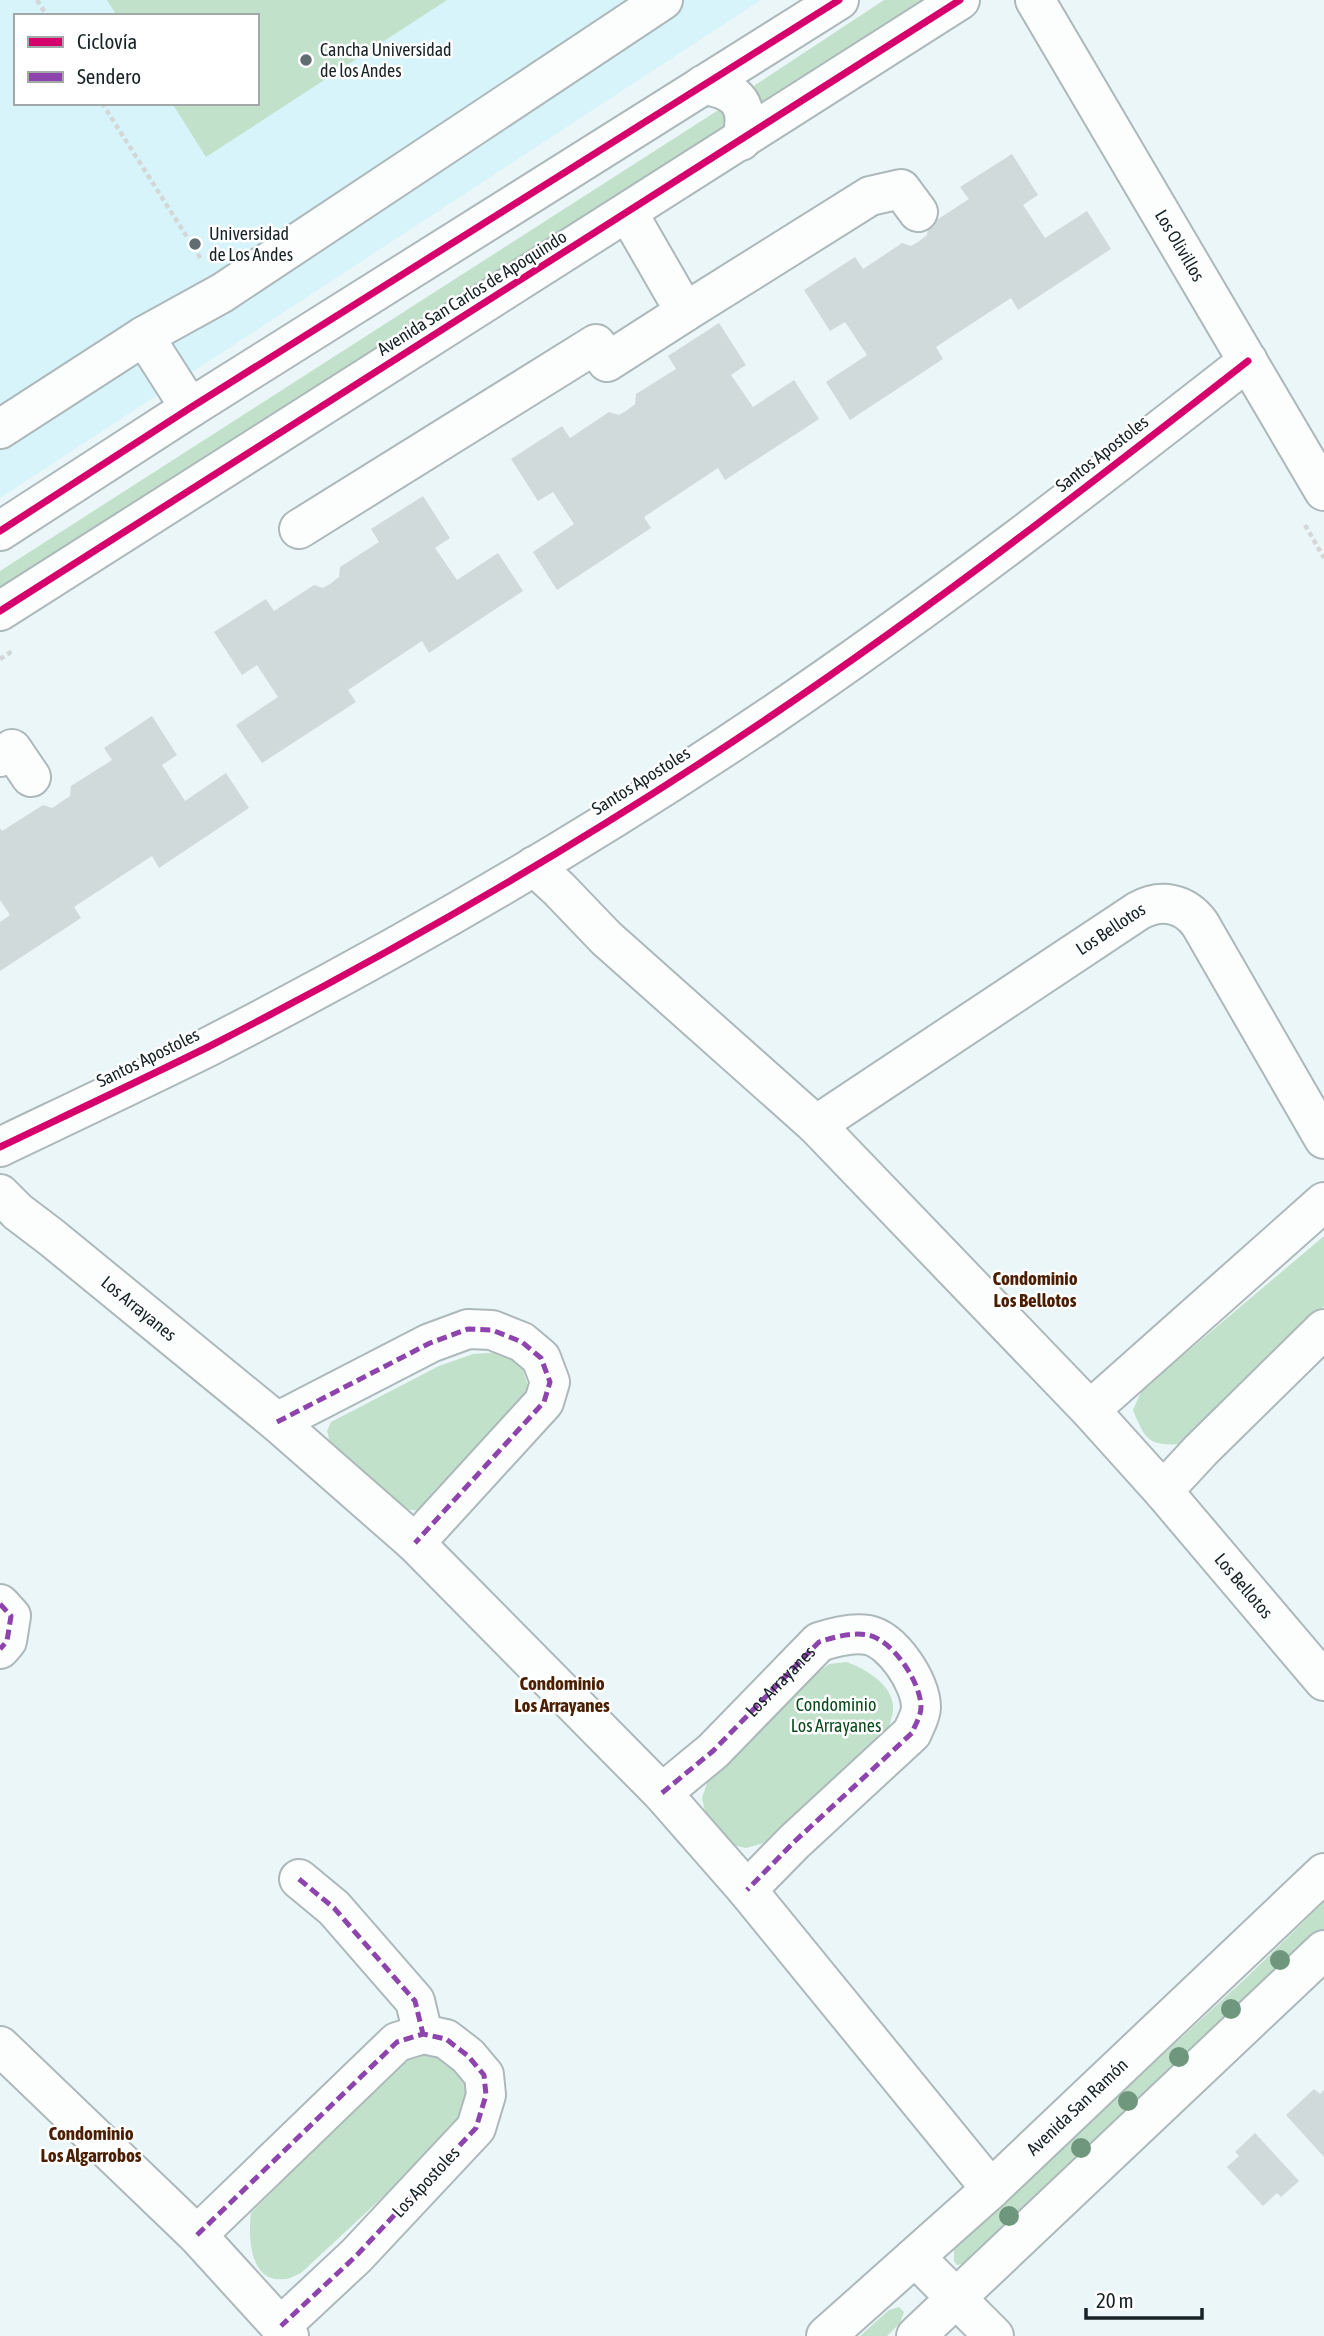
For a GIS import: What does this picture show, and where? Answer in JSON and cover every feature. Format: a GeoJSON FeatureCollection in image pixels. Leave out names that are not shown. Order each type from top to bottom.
{"type":"FeatureCollection","features":[{"type":"Feature","properties":{"kind":"street"},"geometry":{"type":"LineString","coordinates":[[0,429],[145,336],[222,293],[663,0]]}},
{"type":"Feature","properties":{"kind":"street"},"geometry":{"type":"LineString","coordinates":[[0,531],[190,408],[839,0]]}},
{"type":"Feature","properties":{"kind":"street","name":"Avenida San Carlos de Apoquindo"},"geometry":{"type":"LineString","coordinates":[[0,611],[960,0]]}},
{"type":"Feature","properties":{"kind":"street","name":"Los Olivillos"},"geometry":{"type":"LineString","coordinates":[[1035,0],[1322,485]]}},
{"type":"Feature","properties":{"kind":"street"},"geometry":{"type":"LineString","coordinates":[[704,85],[724,88],[740,102],[747,121],[741,141]]}},
{"type":"Feature","properties":{"kind":"street"},"geometry":{"type":"LineString","coordinates":[[299,529],[596,344],[607,362],[870,197],[901,189],[918,212]]}},
{"type":"Feature","properties":{"kind":"street"},"geometry":{"type":"LineString","coordinates":[[628,213],[685,312]]}},
{"type":"Feature","properties":{"kind":"street"},"geometry":{"type":"LineString","coordinates":[[145,336],[190,408]]}},
{"type":"Feature","properties":{"kind":"street","name":"Santos Apostoles"},"geometry":{"type":"LineString","coordinates":[[0,1147],[218,1041],[373,958],[534,866],[706,759],[842,667],[1028,531],[1248,361]]}},
{"type":"Feature","properties":{"kind":"street","name":"Los Bellotos"},"geometry":{"type":"LineString","coordinates":[[534,866],[606,938],[816,1125],[1090,1410],[1163,1491],[1324,1681]]}},
{"type":"Feature","properties":{"kind":"street","name":"Los Bellotos"},"geometry":{"type":"LineString","coordinates":[[816,1125],[1138,911],[1158,903],[1167,903],[1185,909],[1200,924],[1324,1139]]}},
{"type":"Feature","properties":{"kind":"street","name":"Los Arrayanes"},"geometry":{"type":"LineString","coordinates":[[0,1194],[18,1212],[277,1422],[415,1543],[662,1793],[747,1890],[991,2189]]}},
{"type":"Feature","properties":{"kind":"street"},"geometry":{"type":"LineString","coordinates":[[1090,1410],[1324,1202]]}},
{"type":"Feature","properties":{"kind":"street"},"geometry":{"type":"LineString","coordinates":[[277,1422],[430,1343],[468,1329],[492,1330],[522,1342],[541,1358],[550,1381],[544,1402],[415,1543]]}},
{"type":"Feature","properties":{"kind":"street"},"geometry":{"type":"LineString","coordinates":[[1163,1491],[1324,1329]]}},
{"type":"Feature","properties":{"kind":"street"},"geometry":{"type":"LineString","coordinates":[[0,1604],[11,1616],[7,1641],[0,1649]]}},
{"type":"Feature","properties":{"kind":"street","name":"Los Arrayanes"},"geometry":{"type":"LineString","coordinates":[[662,1793],[713,1751],[819,1642],[838,1636],[870,1635],[896,1653],[919,1688],[921,1711],[912,1734],[794,1842],[747,1890]]}},
{"type":"Feature","properties":{"kind":"street","name":"Avenida San Ramón"},"geometry":{"type":"LineString","coordinates":[[826,2336],[991,2189],[1324,1873]]}},
{"type":"Feature","properties":{"kind":"street"},"geometry":{"type":"LineString","coordinates":[[197,2235],[397,2042],[423,2034],[415,2001],[334,1908],[299,1879]]}},
{"type":"Feature","properties":{"kind":"street"},"geometry":{"type":"LineString","coordinates":[[916,2336],[1324,1950]]}},
{"type":"Feature","properties":{"kind":"street","name":"Los Apostoles"},"geometry":{"type":"LineString","coordinates":[[0,2046],[197,2235],[285,2331],[476,2128],[486,2095],[484,2075],[468,2056],[446,2039],[423,2034]]}},
{"type":"Feature","properties":{"kind":"street"},"geometry":{"type":"LineString","coordinates":[[915,2257],[994,2336]]}},
{"type":"Feature","properties":{"kind":"path"},"geometry":{"type":"LineString","coordinates":[[103,105],[222,293]]}},
{"type":"Feature","properties":{"kind":"shaded area","name":"Universidad de Los Andes"},"geometry":{"type":"Polygon","coordinates":[[[0,0],[761,0],[0,498],[0,0]]]}},
{"type":"Feature","properties":{"kind":"green space","name":"Cancha Universidad de los Andes"},"geometry":{"type":"Polygon","coordinates":[[[107,0],[447,0],[206,157],[173,105],[259,105],[259,14],[116,14],[107,0]]]}},
{"type":"Feature","properties":{"kind":"green space"},"geometry":{"type":"Polygon","coordinates":[[[884,0],[927,0],[750,111],[740,95],[884,0]]]}},
{"type":"Feature","properties":{"kind":"green space"},"geometry":{"type":"Polygon","coordinates":[[[734,100],[745,115],[0,596],[0,571],[734,100]]]}},
{"type":"Feature","properties":{"kind":"green space"},"geometry":{"type":"Polygon","coordinates":[[[1324,1236],[1324,1306],[1184,1444],[1163,1444],[1150,1440],[1133,1410],[1142,1390],[1324,1236]]]}},
{"type":"Feature","properties":{"kind":"green space"},"geometry":{"type":"Polygon","coordinates":[[[500,1352],[522,1367],[529,1389],[441,1494],[420,1511],[404,1509],[331,1446],[327,1431],[331,1422],[439,1366],[473,1354],[500,1352]]]}},
{"type":"Feature","properties":{"kind":"green space","name":"Condominio Los Arrayanes"},"geometry":{"type":"Polygon","coordinates":[[[847,1662],[870,1674],[889,1693],[893,1710],[889,1727],[764,1843],[746,1848],[732,1845],[706,1815],[702,1798],[708,1780],[806,1682],[829,1664],[847,1662]]]}},
{"type":"Feature","properties":{"kind":"green space"},"geometry":{"type":"Polygon","coordinates":[[[1324,1902],[1324,1931],[964,2264],[957,2265],[954,2261],[954,2248],[1247,1977],[1324,1902]]]}},
{"type":"Feature","properties":{"kind":"green space"},"geometry":{"type":"Polygon","coordinates":[[[410,2053],[439,2053],[455,2065],[470,2093],[470,2116],[301,2273],[285,2279],[273,2279],[264,2274],[253,2256],[251,2213],[410,2053]]]}},
{"type":"Feature","properties":{"kind":"green space"},"geometry":{"type":"Polygon","coordinates":[[[899,2307],[904,2312],[900,2323],[887,2336],[860,2336],[889,2310],[899,2307]]]}},
{"type":"Feature","properties":{"kind":"building"},"geometry":{"type":"Polygon","coordinates":[[[1012,154],[1038,195],[1023,205],[1045,238],[1087,211],[1111,249],[1018,310],[1011,298],[936,347],[943,359],[850,420],[826,382],[867,355],[845,322],[830,331],[804,290],[855,257],[863,269],[902,243],[911,246],[918,242],[927,235],[929,225],[969,199],[960,187],[1012,154]]]}},
{"type":"Feature","properties":{"kind":"building"},"geometry":{"type":"Polygon","coordinates":[[[719,323],[746,365],[731,375],[753,407],[794,380],[819,419],[725,480],[718,468],[644,517],[651,528],[557,590],[533,552],[574,524],[553,492],[538,501],[511,459],[562,426],[570,438],[609,412],[619,415],[626,411],[635,404],[636,394],[676,369],[668,356],[719,323]]]}},
{"type":"Feature","properties":{"kind":"building"},"geometry":{"type":"Polygon","coordinates":[[[423,496],[450,538],[435,548],[457,580],[498,553],[523,591],[429,653],[422,641],[348,690],[356,702],[262,763],[236,725],[278,697],[257,665],[242,675],[214,632],[266,599],[274,611],[314,585],[323,588],[330,584],[339,577],[340,567],[379,542],[371,529],[423,496]]]}},
{"type":"Feature","properties":{"kind":"building"},"geometry":{"type":"Polygon","coordinates":[[[152,716],[177,755],[162,765],[185,801],[226,773],[249,808],[159,868],[152,856],[106,886],[74,907],[81,918],[0,971],[0,922],[10,915],[0,900],[0,828],[2,831],[43,805],[52,808],[70,796],[71,786],[112,760],[104,748],[152,716]]]}},
{"type":"Feature","properties":{"kind":"building"},"geometry":{"type":"Polygon","coordinates":[[[1314,2089],[1320,2094],[1324,2090],[1324,2157],[1286,2115],[1314,2089]]]}},
{"type":"Feature","properties":{"kind":"building"},"geometry":{"type":"Polygon","coordinates":[[[1255,2133],[1299,2181],[1281,2197],[1277,2193],[1263,2206],[1227,2167],[1239,2156],[1235,2152],[1255,2133]]]}},
{"type":"Feature","properties":{"kind":"marked path"},"geometry":{"type":"LineString","coordinates":[[277,1422],[430,1343],[468,1329],[492,1330],[522,1342],[541,1358],[550,1382],[544,1402],[415,1543]]}},
{"type":"Feature","properties":{"kind":"marked path"},"geometry":{"type":"LineString","coordinates":[[0,1604],[11,1616],[7,1641],[0,1649]]}},
{"type":"Feature","properties":{"kind":"marked path"},"geometry":{"type":"LineString","coordinates":[[662,1793],[713,1751],[819,1642],[862,1634],[877,1639],[896,1654],[911,1675],[920,1697],[920,1714],[912,1733],[794,1842],[747,1890]]}},
{"type":"Feature","properties":{"kind":"marked path"},"geometry":{"type":"LineString","coordinates":[[299,1879],[334,1908],[415,2001],[423,2034]]}},
{"type":"Feature","properties":{"kind":"marked path"},"geometry":{"type":"LineString","coordinates":[[197,2235],[397,2042],[423,2034],[446,2039],[468,2056],[484,2075],[486,2095],[476,2128],[356,2256],[281,2326]]}},
{"type":"Feature","properties":{"kind":"cycle path"},"geometry":{"type":"LineString","coordinates":[[0,531],[190,408],[839,0]]}},
{"type":"Feature","properties":{"kind":"cycle path"},"geometry":{"type":"LineString","coordinates":[[0,611],[960,0]]}},
{"type":"Feature","properties":{"kind":"cycle path"},"geometry":{"type":"LineString","coordinates":[[0,1147],[208,1047],[352,971],[494,890],[634,805],[771,716],[893,631],[1072,498],[1248,361]]}},
{"type":"Feature","properties":{"kind":"place","name":"Cancha Universidad de los Andes"},"geometry":{"type":"Point","coordinates":[306,60]}},
{"type":"Feature","properties":{"kind":"place","name":"Universidad de Los Andes"},"geometry":{"type":"Point","coordinates":[195,244]}},
{"type":"Feature","properties":{"kind":"district","name":"Condominio Los Bellotos"},"geometry":{"type":"Point","coordinates":[1035,1289]}},
{"type":"Feature","properties":{"kind":"district","name":"Condominio Los Arrayanes"},"geometry":{"type":"Point","coordinates":[562,1694]}},
{"type":"Feature","properties":{"kind":"district","name":"Condominio Los Algarrobos"},"geometry":{"type":"Point","coordinates":[91,2144]}}]}
